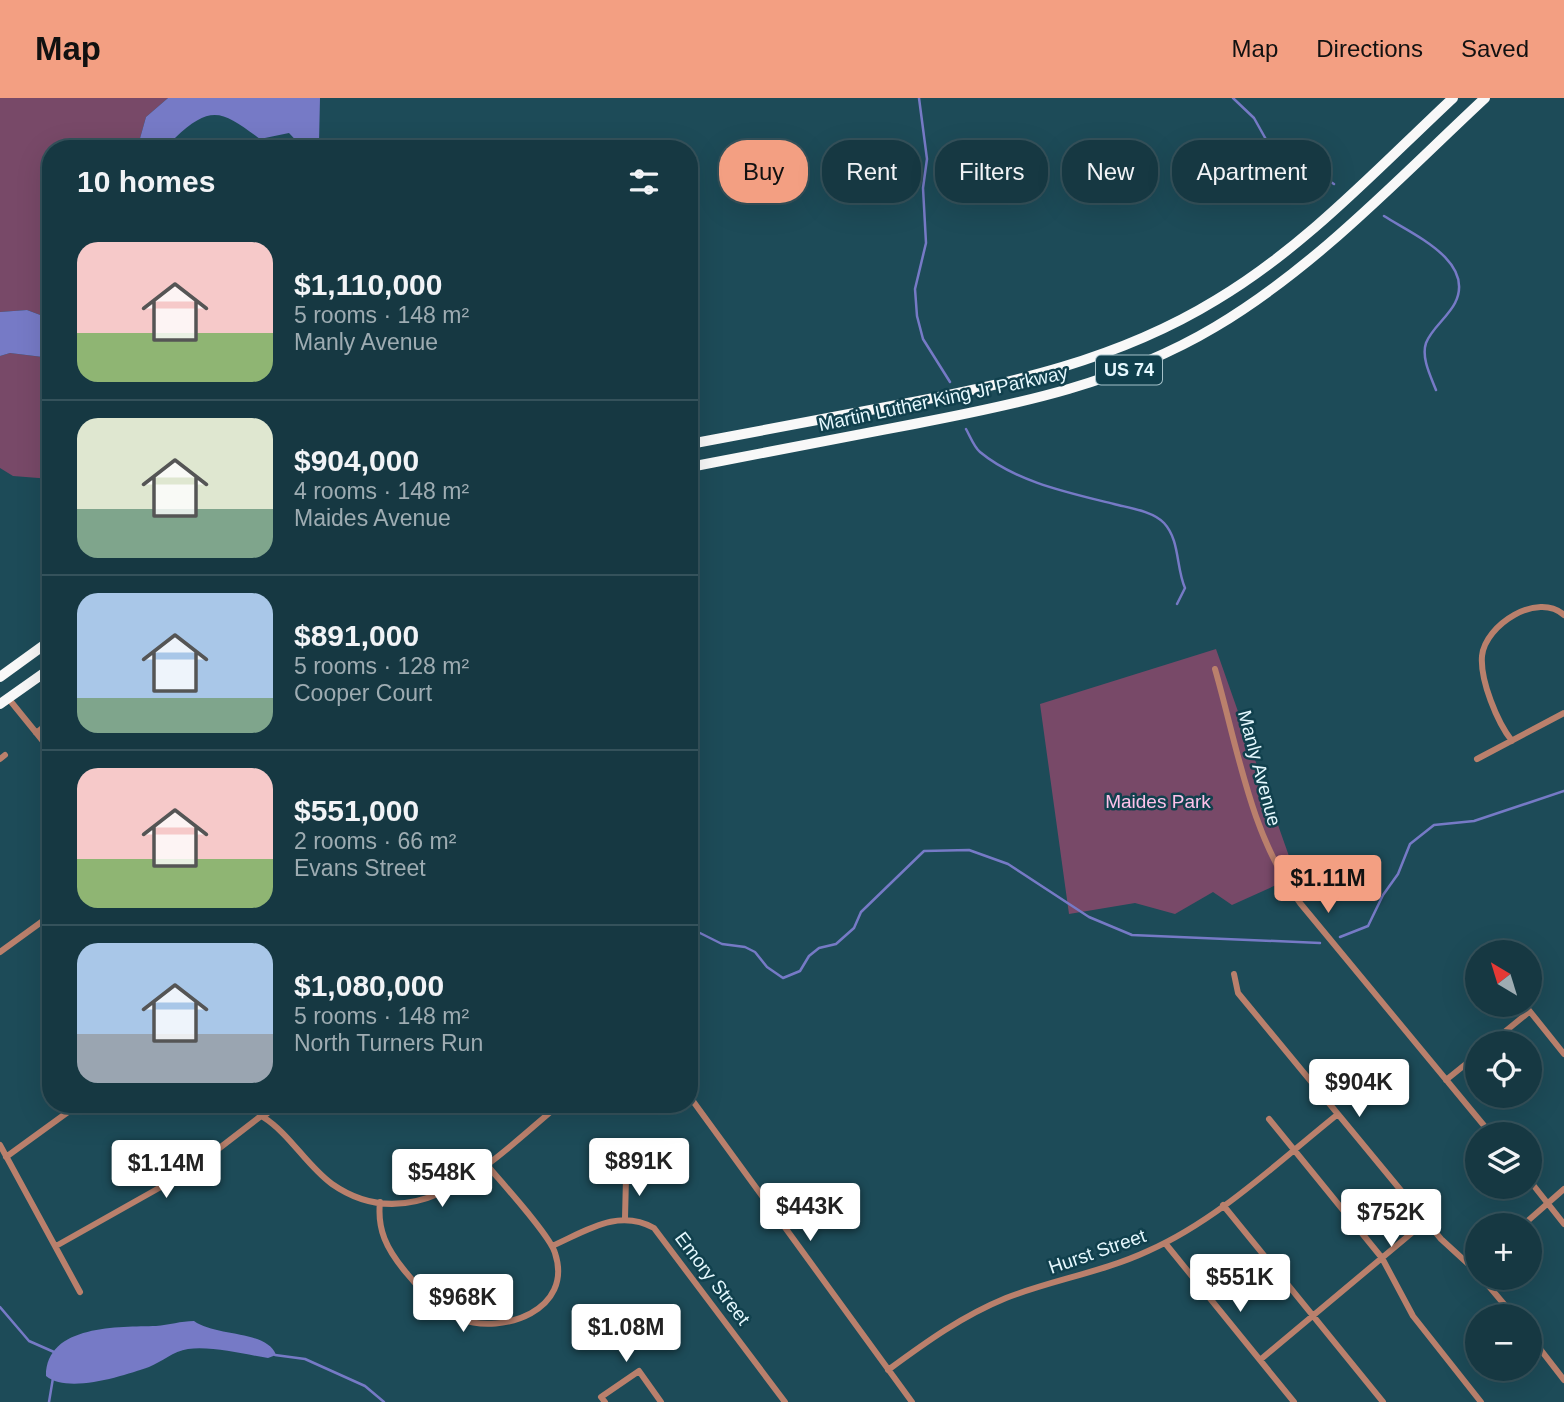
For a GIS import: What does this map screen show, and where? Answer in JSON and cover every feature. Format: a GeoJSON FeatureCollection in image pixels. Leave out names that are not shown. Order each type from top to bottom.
{"type":"FeatureCollection","features":[{"type":"Feature","properties":{"kind":"highway","name":"Martin Luther King Jr Parkway"},"geometry":{"type":"LineString","coordinates":[[698,442],[1006,383],[1088,361],[1145,339],[1218,299],[1265,267],[1312,229],[1453,98]]}},
{"type":"Feature","properties":{"kind":"highway","name":"Martin Luther King Jr Parkway"},"geometry":{"type":"LineString","coordinates":[[698,465],[1021,403],[1091,384],[1161,356],[1238,313],[1293,273],[1485,98]]}},
{"type":"Feature","properties":{"kind":"highway"},"geometry":{"type":"LineString","coordinates":[[0,677],[42,647]]}},
{"type":"Feature","properties":{"kind":"highway"},"geometry":{"type":"LineString","coordinates":[[4,701],[42,674]]}},
{"type":"Feature","properties":{"kind":"street"},"geometry":{"type":"LineString","coordinates":[[1512,741],[1495,712],[1483,667],[1484,647],[1504,624],[1526,608],[1540,605],[1564,615]]}},
{"type":"Feature","properties":{"kind":"street","name":"Manly Avenue"},"geometry":{"type":"LineString","coordinates":[[1216,669],[1259,830],[1277,868],[1300,903],[1481,1122]]}},
{"type":"Feature","properties":{"kind":"street"},"geometry":{"type":"LineString","coordinates":[[4,701],[42,740]]}},
{"type":"Feature","properties":{"kind":"street"},"geometry":{"type":"LineString","coordinates":[[1477,759],[1564,713]]}},
{"type":"Feature","properties":{"kind":"street"},"geometry":{"type":"LineString","coordinates":[[36,733],[42,728]]}},
{"type":"Feature","properties":{"kind":"street"},"geometry":{"type":"LineString","coordinates":[[0,952],[42,922]]}},
{"type":"Feature","properties":{"kind":"street"},"geometry":{"type":"LineString","coordinates":[[1234,974],[1238,993],[1426,1221],[1451,1250],[1465,1260]]}},
{"type":"Feature","properties":{"kind":"street"},"geometry":{"type":"LineString","coordinates":[[1506,1031],[1523,1017]]}},
{"type":"Feature","properties":{"kind":"street"},"geometry":{"type":"LineString","coordinates":[[1533,1017],[1564,1054]]}},
{"type":"Feature","properties":{"kind":"street"},"geometry":{"type":"LineString","coordinates":[[1446,1080],[1465,1065]]}},
{"type":"Feature","properties":{"kind":"street"},"geometry":{"type":"LineString","coordinates":[[698,1108],[912,1402]]}},
{"type":"Feature","properties":{"kind":"street"},"geometry":{"type":"LineString","coordinates":[[6,1157],[67,1113]]}},
{"type":"Feature","properties":{"kind":"street"},"geometry":{"type":"LineString","coordinates":[[56,1245],[191,1170],[259,1113]]}},
{"type":"Feature","properties":{"kind":"street"},"geometry":{"type":"LineString","coordinates":[[265,1113],[332,1184],[354,1195],[380,1202],[405,1203],[455,1188],[549,1113]]}},
{"type":"Feature","properties":{"kind":"street","name":"Hurst Street"},"geometry":{"type":"LineString","coordinates":[[888,1370],[936,1335],[981,1309],[1135,1257],[1166,1243],[1223,1205],[1338,1114]]}},
{"type":"Feature","properties":{"kind":"street"},"geometry":{"type":"LineString","coordinates":[[1269,1119],[1381,1258],[1413,1317],[1481,1402]]}},
{"type":"Feature","properties":{"kind":"street"},"geometry":{"type":"LineString","coordinates":[[0,1145],[80,1292]]}},
{"type":"Feature","properties":{"kind":"street"},"geometry":{"type":"LineString","coordinates":[[380,1202],[379,1224],[390,1252],[430,1299],[446,1312],[468,1321],[512,1322],[527,1316],[544,1304],[553,1290],[557,1275],[552,1246],[486,1164]]}},
{"type":"Feature","properties":{"kind":"street"},"geometry":{"type":"LineString","coordinates":[[552,1246],[602,1223],[625,1218],[626,1178]]}},
{"type":"Feature","properties":{"kind":"street"},"geometry":{"type":"LineString","coordinates":[[1536,1213],[1564,1189]]}},
{"type":"Feature","properties":{"kind":"street"},"geometry":{"type":"LineString","coordinates":[[1542,1196],[1564,1224]]}},
{"type":"Feature","properties":{"kind":"street"},"geometry":{"type":"LineString","coordinates":[[1223,1205],[1383,1402]]}},
{"type":"Feature","properties":{"kind":"street","name":"Emory Street"},"geometry":{"type":"LineString","coordinates":[[625,1218],[642,1222],[665,1239],[785,1402]]}},
{"type":"Feature","properties":{"kind":"street"},"geometry":{"type":"LineString","coordinates":[[1260,1360],[1426,1221]]}},
{"type":"Feature","properties":{"kind":"street"},"geometry":{"type":"LineString","coordinates":[[1166,1243],[1294,1402]]}},
{"type":"Feature","properties":{"kind":"street"},"geometry":{"type":"LineString","coordinates":[[1492,1290],[1504,1304]]}},
{"type":"Feature","properties":{"kind":"street"},"geometry":{"type":"LineString","coordinates":[[1542,1352],[1564,1380]]}},
{"type":"Feature","properties":{"kind":"street"},"geometry":{"type":"LineString","coordinates":[[605,1402],[601,1397],[639,1371],[662,1402]]}},
{"type":"Feature","properties":{"kind":"green space"},"geometry":{"type":"Polygon","coordinates":[[[0,98],[168,98],[146,117],[140,140],[42,140],[42,316],[27,310],[0,312],[0,98]]]}},
{"type":"Feature","properties":{"kind":"green space"},"geometry":{"type":"Polygon","coordinates":[[[10,353],[42,357],[42,478],[13,476],[0,468],[0,356],[10,353]]]}},
{"type":"Feature","properties":{"kind":"green space","name":"Maides Park"},"geometry":{"type":"Polygon","coordinates":[[[1216,649],[1296,876],[1232,905],[1213,892],[1175,914],[1135,903],[1069,914],[1040,704],[1216,649]]]}},
{"type":"Feature","properties":{"kind":"water"},"geometry":{"type":"Polygon","coordinates":[[[168,98],[320,98],[319,140],[296,140],[289,133],[260,139],[218,115],[199,120],[175,140],[140,140],[146,117],[168,98]]]}},
{"type":"Feature","properties":{"kind":"water"},"geometry":{"type":"Polygon","coordinates":[[[27,310],[42,316],[42,357],[10,353],[0,356],[0,312],[27,310]]]}},
{"type":"Feature","properties":{"kind":"water"},"geometry":{"type":"Polygon","coordinates":[[[194,1321],[215,1330],[262,1341],[271,1347],[276,1355],[268,1358],[197,1348],[177,1352],[149,1367],[96,1382],[68,1383],[46,1376],[49,1359],[58,1346],[71,1338],[105,1329],[194,1321]]]}},
{"type":"Feature","properties":{"kind":"waterway"},"geometry":{"type":"LineString","coordinates":[[919,98],[927,159],[923,188],[926,243],[915,289],[917,316],[923,339],[950,382]]}},
{"type":"Feature","properties":{"kind":"waterway"},"geometry":{"type":"LineString","coordinates":[[1233,98],[1254,118],[1268,143],[1334,184]]}},
{"type":"Feature","properties":{"kind":"waterway"},"geometry":{"type":"LineString","coordinates":[[1384,216],[1438,250],[1457,274],[1459,288],[1455,303],[1426,343],[1427,367],[1436,390]]}},
{"type":"Feature","properties":{"kind":"waterway"},"geometry":{"type":"LineString","coordinates":[[966,429],[980,452],[1010,471],[1044,485],[1140,510],[1164,523],[1173,538],[1185,588],[1177,604]]}},
{"type":"Feature","properties":{"kind":"waterway"},"geometry":{"type":"LineString","coordinates":[[1340,937],[1368,926],[1383,895],[1398,874],[1410,844],[1434,825],[1474,821],[1564,791]]}},
{"type":"Feature","properties":{"kind":"waterway"},"geometry":{"type":"LineString","coordinates":[[698,932],[722,944],[745,947],[755,952],[767,967],[783,978],[800,971],[809,956],[819,948],[836,944],[854,928],[861,912],[924,851],[969,850],[1008,864],[1089,917],[1132,935],[1320,943]]}},
{"type":"Feature","properties":{"kind":"waterway"},"geometry":{"type":"LineString","coordinates":[[0,1307],[29,1341],[54,1352]]}},
{"type":"Feature","properties":{"kind":"waterway"},"geometry":{"type":"LineString","coordinates":[[275,1355],[305,1359],[365,1386],[384,1402]]}},
{"type":"Feature","properties":{"kind":"waterway"},"geometry":{"type":"LineString","coordinates":[[49,1402],[53,1378]]}}]}
